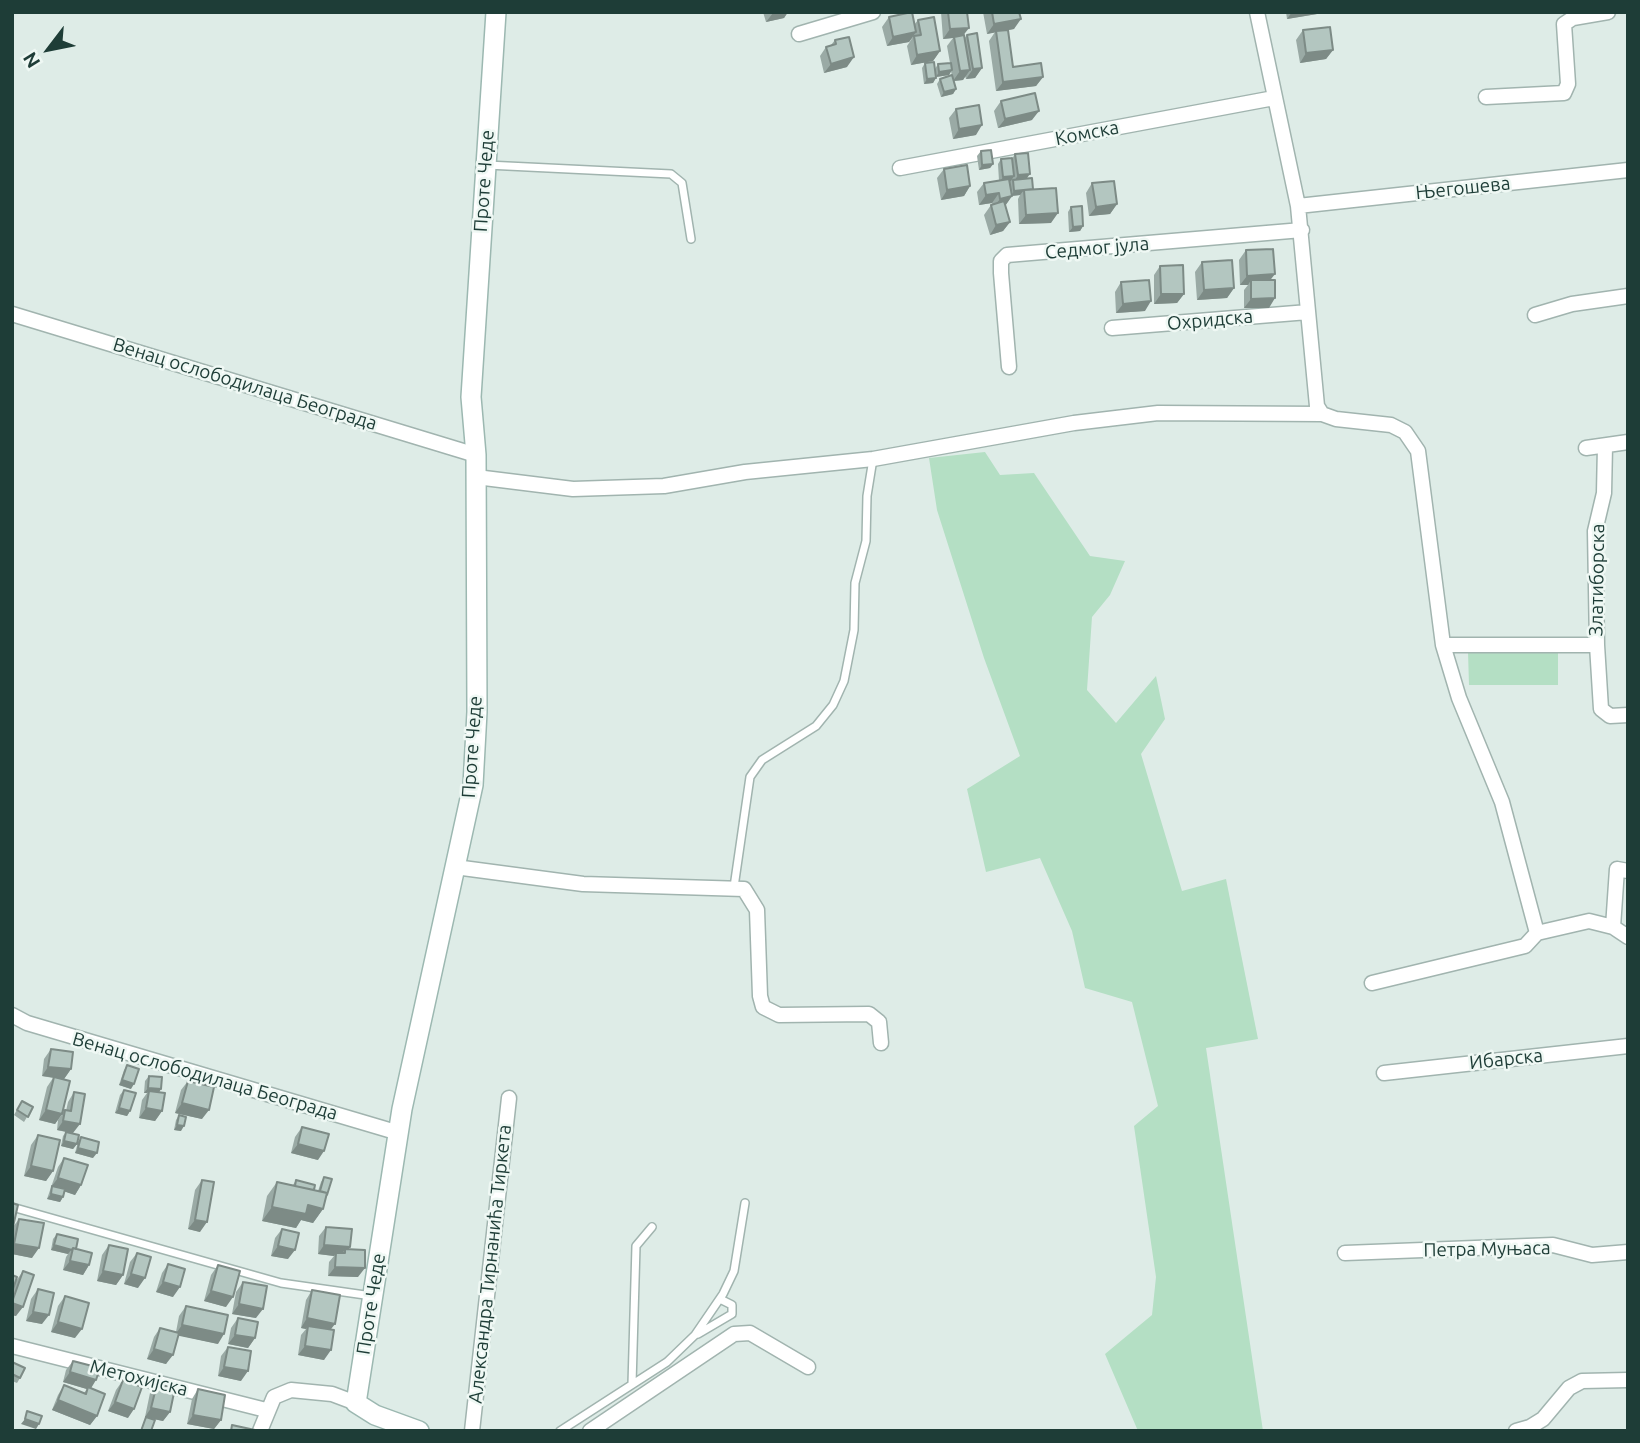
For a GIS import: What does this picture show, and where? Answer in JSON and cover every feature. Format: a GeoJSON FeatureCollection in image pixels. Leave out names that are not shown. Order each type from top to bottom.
{"type":"FeatureCollection","features":[{"type":"Feature","properties":{"kind":"street","name":"Проте Чеде"},"geometry":{"type":"LineString","coordinates":[[356,1403],[399,1133],[472,785],[477,712],[477,455],[471,397],[496,12]]}},
{"type":"Feature","properties":{"kind":"street"},"geometry":{"type":"LineString","coordinates":[[799,34],[873,12]]}},
{"type":"Feature","properties":{"kind":"street"},"geometry":{"type":"LineString","coordinates":[[1257,12],[1302,230],[1314,395],[1322,414]]}},
{"type":"Feature","properties":{"kind":"street"},"geometry":{"type":"LineString","coordinates":[[1486,97],[1564,93],[1568,84],[1564,24],[1573,18],[1608,12]]}},
{"type":"Feature","properties":{"kind":"street","name":"Комска"},"geometry":{"type":"LineString","coordinates":[[900,168],[1274,99]]}},
{"type":"Feature","properties":{"kind":"street","name":"Његошева"},"geometry":{"type":"LineString","coordinates":[[1298,206],[1628,170]]}},
{"type":"Feature","properties":{"kind":"street","name":"Седмог јула"},"geometry":{"type":"LineString","coordinates":[[1009,367],[1001,273],[1001,261],[1007,255],[1302,230]]}},
{"type":"Feature","properties":{"kind":"street"},"geometry":{"type":"LineString","coordinates":[[1535,314],[1572,304],[1628,296]]}},
{"type":"Feature","properties":{"kind":"street","name":"Охридска"},"geometry":{"type":"LineString","coordinates":[[1112,328],[1308,312]]}},
{"type":"Feature","properties":{"kind":"street","name":"Венац ослободилаца Београда"},"geometry":{"type":"LineString","coordinates":[[12,314],[477,455]]}},
{"type":"Feature","properties":{"kind":"street"},"geometry":{"type":"LineString","coordinates":[[476,477],[573,489],[636,487],[873,459],[1074,423],[1158,413],[1322,414],[1336,419],[1391,425],[1405,432],[1418,451],[1443,645],[1458,698],[1502,802],[1537,933]]}},
{"type":"Feature","properties":{"kind":"street"},"geometry":{"type":"LineString","coordinates":[[1586,448],[1628,442]]}},
{"type":"Feature","properties":{"kind":"street","name":"Златиборска"},"geometry":{"type":"LineString","coordinates":[[1443,645],[1597,645],[1595,531],[1604,493],[1605,446]]}},
{"type":"Feature","properties":{"kind":"street"},"geometry":{"type":"LineString","coordinates":[[1597,645],[1601,709],[1610,716],[1628,715]]}},
{"type":"Feature","properties":{"kind":"street"},"geometry":{"type":"LineString","coordinates":[[455,867],[583,884],[744,889],[757,910],[760,996],[764,1007],[779,1015],[869,1014],[879,1022],[881,1043]]}},
{"type":"Feature","properties":{"kind":"street"},"geometry":{"type":"LineString","coordinates":[[1614,927],[1623,870]]}},
{"type":"Feature","properties":{"kind":"street"},"geometry":{"type":"LineString","coordinates":[[1372,983],[1525,946],[1537,933],[1589,921],[1614,927],[1628,937]]}},
{"type":"Feature","properties":{"kind":"street","name":"Венац ослободилаца Београда"},"geometry":{"type":"LineString","coordinates":[[12,1015],[27,1023],[399,1133]]}},
{"type":"Feature","properties":{"kind":"street","name":"Ибарска"},"geometry":{"type":"LineString","coordinates":[[1384,1073],[1628,1046]]}},
{"type":"Feature","properties":{"kind":"street","name":"Александра Тирнанића Тиркета"},"geometry":{"type":"LineString","coordinates":[[472,1431],[509,1098]]}},
{"type":"Feature","properties":{"kind":"street","name":"Петра Муњаса"},"geometry":{"type":"LineString","coordinates":[[1345,1253],[1553,1245],[1592,1255],[1628,1252]]}},
{"type":"Feature","properties":{"kind":"street"},"geometry":{"type":"LineString","coordinates":[[590,1431],[734,1334],[750,1334],[808,1367]]}},
{"type":"Feature","properties":{"kind":"street","name":"Метохијска"},"geometry":{"type":"LineString","coordinates":[[12,1346],[266,1410]]}},
{"type":"Feature","properties":{"kind":"street"},"geometry":{"type":"LineString","coordinates":[[1516,1431],[1543,1419],[1569,1388],[1582,1381],[1628,1380]]}},
{"type":"Feature","properties":{"kind":"street"},"geometry":{"type":"LineString","coordinates":[[260,1431],[266,1410],[274,1397],[290,1390],[332,1394],[356,1403],[375,1415],[419,1431]]}},
{"type":"Feature","properties":{"kind":"lane"},"geometry":{"type":"LineString","coordinates":[[485,165],[671,174],[682,183],[691,239]]}},
{"type":"Feature","properties":{"kind":"lane"},"geometry":{"type":"LineString","coordinates":[[734,887],[750,777],[770,754],[816,726],[833,705],[844,681],[853,639],[855,583],[866,541],[867,496],[873,459]]}},
{"type":"Feature","properties":{"kind":"lane"},"geometry":{"type":"LineString","coordinates":[[560,1431],[667,1362],[695,1335],[720,1299],[738,1258],[745,1203]]}},
{"type":"Feature","properties":{"kind":"lane"},"geometry":{"type":"LineString","coordinates":[[12,1207],[281,1283],[373,1296]]}},
{"type":"Feature","properties":{"kind":"lane"},"geometry":{"type":"LineString","coordinates":[[632,1384],[636,1246],[652,1227]]}},
{"type":"Feature","properties":{"kind":"lane"},"geometry":{"type":"LineString","coordinates":[[695,1335],[732,1314],[732,1305],[720,1299]]}},
{"type":"Feature","properties":{"kind":"green space"},"geometry":{"type":"Polygon","coordinates":[[[985,452],[1000,475],[1034,473],[1090,556],[1125,561],[1110,595],[1092,617],[1087,690],[1116,723],[1156,676],[1165,719],[1141,754],[1182,891],[1226,879],[1258,1039],[1206,1048],[1263,1431],[1138,1431],[1105,1354],[1152,1315],[1156,1277],[1134,1126],[1158,1106],[1132,1002],[1085,988],[1072,931],[1040,858],[986,872],[967,789],[1020,756],[984,658],[937,510],[929,458],[985,452]]]}},
{"type":"Feature","properties":{"kind":"green space"},"geometry":{"type":"Polygon","coordinates":[[[1558,651],[1558,685],[1469,685],[1468,652],[1558,651]]]}},
{"type":"Feature","properties":{"kind":"building"},"geometry":{"type":"Polygon","coordinates":[[[912,12],[916,32],[893,37],[889,17],[912,12]]]}},
{"type":"Feature","properties":{"kind":"building"},"geometry":{"type":"Polygon","coordinates":[[[948,12],[967,12],[969,28],[950,29],[948,12]]]}},
{"type":"Feature","properties":{"kind":"building"},"geometry":{"type":"Polygon","coordinates":[[[992,12],[1019,12],[1021,19],[994,24],[992,12]]]}},
{"type":"Feature","properties":{"kind":"building"},"geometry":{"type":"Polygon","coordinates":[[[934,17],[940,51],[917,55],[914,36],[921,35],[918,20],[934,17]]]}},
{"type":"Feature","properties":{"kind":"building"},"geometry":{"type":"Polygon","coordinates":[[[1330,27],[1333,50],[1306,53],[1303,30],[1330,27]]]}},
{"type":"Feature","properties":{"kind":"building"},"geometry":{"type":"Polygon","coordinates":[[[1008,30],[1013,67],[1041,63],[1043,77],[1003,82],[996,31],[1008,30]]]}},
{"type":"Feature","properties":{"kind":"building"},"geometry":{"type":"Polygon","coordinates":[[[977,33],[982,68],[973,69],[967,35],[977,33]]]}},
{"type":"Feature","properties":{"kind":"building"},"geometry":{"type":"Polygon","coordinates":[[[964,35],[970,70],[960,71],[954,37],[964,35]]]}},
{"type":"Feature","properties":{"kind":"building"},"geometry":{"type":"Polygon","coordinates":[[[849,37],[854,57],[831,64],[826,47],[836,44],[835,40],[849,37]]]}},
{"type":"Feature","properties":{"kind":"building"},"geometry":{"type":"Polygon","coordinates":[[[934,62],[936,78],[927,79],[925,63],[934,62]]]}},
{"type":"Feature","properties":{"kind":"building"},"geometry":{"type":"Polygon","coordinates":[[[951,63],[952,70],[939,72],[938,64],[951,63]]]}},
{"type":"Feature","properties":{"kind":"building"},"geometry":{"type":"Polygon","coordinates":[[[952,75],[956,89],[944,92],[940,79],[952,75]]]}},
{"type":"Feature","properties":{"kind":"building"},"geometry":{"type":"Polygon","coordinates":[[[1035,93],[1039,111],[1005,119],[1001,101],[1035,93]]]}},
{"type":"Feature","properties":{"kind":"building"},"geometry":{"type":"Polygon","coordinates":[[[979,105],[982,125],[959,129],[956,109],[979,105]]]}},
{"type":"Feature","properties":{"kind":"building"},"geometry":{"type":"Polygon","coordinates":[[[991,150],[993,164],[982,165],[981,151],[991,150]]]}},
{"type":"Feature","properties":{"kind":"building"},"geometry":{"type":"Polygon","coordinates":[[[1028,153],[1030,174],[1018,175],[1015,154],[1028,153]]]}},
{"type":"Feature","properties":{"kind":"building"},"geometry":{"type":"Polygon","coordinates":[[[1012,158],[1014,176],[1003,177],[1001,159],[1012,158]]]}},
{"type":"Feature","properties":{"kind":"building"},"geometry":{"type":"Polygon","coordinates":[[[967,165],[970,186],[947,190],[944,169],[967,165]]]}},
{"type":"Feature","properties":{"kind":"building"},"geometry":{"type":"Polygon","coordinates":[[[1032,178],[1033,189],[1014,191],[1013,180],[1032,178]]]}},
{"type":"Feature","properties":{"kind":"building"},"geometry":{"type":"Polygon","coordinates":[[[1009,179],[1012,196],[1000,199],[999,193],[986,195],[984,183],[1009,179]]]}},
{"type":"Feature","properties":{"kind":"building"},"geometry":{"type":"Polygon","coordinates":[[[1114,181],[1117,204],[1096,207],[1092,183],[1114,181]]]}},
{"type":"Feature","properties":{"kind":"building"},"geometry":{"type":"Polygon","coordinates":[[[1056,188],[1058,213],[1026,215],[1024,190],[1056,188]]]}},
{"type":"Feature","properties":{"kind":"building"},"geometry":{"type":"Polygon","coordinates":[[[1004,201],[1010,222],[996,225],[991,205],[1004,201]]]}},
{"type":"Feature","properties":{"kind":"building"},"geometry":{"type":"Polygon","coordinates":[[[1082,206],[1083,226],[1073,227],[1071,207],[1082,206]]]}},
{"type":"Feature","properties":{"kind":"building"},"geometry":{"type":"Polygon","coordinates":[[[1273,249],[1275,274],[1247,276],[1246,250],[1273,249]]]}},
{"type":"Feature","properties":{"kind":"building"},"geometry":{"type":"Polygon","coordinates":[[[1232,260],[1234,288],[1204,290],[1202,262],[1232,260]]]}},
{"type":"Feature","properties":{"kind":"building"},"geometry":{"type":"Polygon","coordinates":[[[1183,265],[1184,294],[1161,294],[1160,266],[1183,265]]]}},
{"type":"Feature","properties":{"kind":"building"},"geometry":{"type":"Polygon","coordinates":[[[1149,280],[1151,301],[1123,304],[1121,282],[1149,280]]]}},
{"type":"Feature","properties":{"kind":"building"},"geometry":{"type":"Polygon","coordinates":[[[1251,280],[1275,280],[1275,298],[1251,299],[1251,280]]]}},
{"type":"Feature","properties":{"kind":"building"},"geometry":{"type":"Polygon","coordinates":[[[51,1049],[73,1052],[71,1069],[48,1067],[51,1049]]]}},
{"type":"Feature","properties":{"kind":"building"},"geometry":{"type":"Polygon","coordinates":[[[127,1065],[139,1069],[134,1084],[122,1080],[127,1065]]]}},
{"type":"Feature","properties":{"kind":"building"},"geometry":{"type":"Polygon","coordinates":[[[149,1076],[162,1077],[161,1089],[148,1088],[149,1076]]]}},
{"type":"Feature","properties":{"kind":"building"},"geometry":{"type":"Polygon","coordinates":[[[54,1077],[70,1081],[62,1114],[46,1110],[54,1077]]]}},
{"type":"Feature","properties":{"kind":"building"},"geometry":{"type":"Polygon","coordinates":[[[188,1081],[214,1087],[209,1110],[182,1103],[188,1081]]]}},
{"type":"Feature","properties":{"kind":"building"},"geometry":{"type":"Polygon","coordinates":[[[124,1090],[136,1093],[130,1111],[119,1108],[124,1090]]]}},
{"type":"Feature","properties":{"kind":"building"},"geometry":{"type":"Polygon","coordinates":[[[149,1091],[165,1093],[162,1111],[146,1108],[149,1091]]]}},
{"type":"Feature","properties":{"kind":"building"},"geometry":{"type":"Polygon","coordinates":[[[74,1092],[85,1094],[80,1124],[63,1121],[65,1110],[71,1111],[74,1092]]]}},
{"type":"Feature","properties":{"kind":"building"},"geometry":{"type":"Polygon","coordinates":[[[22,1101],[33,1107],[28,1117],[17,1110],[22,1101]]]}},
{"type":"Feature","properties":{"kind":"building"},"geometry":{"type":"Polygon","coordinates":[[[179,1115],[186,1117],[184,1126],[177,1125],[179,1115]]]}},
{"type":"Feature","properties":{"kind":"building"},"geometry":{"type":"Polygon","coordinates":[[[302,1127],[329,1134],[324,1151],[298,1144],[302,1127]]]}},
{"type":"Feature","properties":{"kind":"building"},"geometry":{"type":"Polygon","coordinates":[[[66,1132],[79,1135],[77,1144],[64,1141],[66,1132]]]}},
{"type":"Feature","properties":{"kind":"building"},"geometry":{"type":"Polygon","coordinates":[[[38,1135],[60,1140],[53,1171],[31,1166],[38,1135]]]}},
{"type":"Feature","properties":{"kind":"building"},"geometry":{"type":"Polygon","coordinates":[[[81,1137],[99,1142],[97,1153],[78,1148],[81,1137]]]}},
{"type":"Feature","properties":{"kind":"building"},"geometry":{"type":"Polygon","coordinates":[[[64,1158],[88,1165],[81,1185],[58,1178],[64,1158]]]}},
{"type":"Feature","properties":{"kind":"building"},"geometry":{"type":"Polygon","coordinates":[[[324,1177],[332,1179],[327,1195],[320,1191],[324,1177]]]}},
{"type":"Feature","properties":{"kind":"building"},"geometry":{"type":"Polygon","coordinates":[[[202,1180],[214,1182],[207,1222],[195,1220],[202,1180]]]}},
{"type":"Feature","properties":{"kind":"building"},"geometry":{"type":"Polygon","coordinates":[[[296,1180],[315,1185],[314,1190],[295,1186],[296,1180]]]}},
{"type":"Feature","properties":{"kind":"building"},"geometry":{"type":"Polygon","coordinates":[[[277,1182],[327,1193],[323,1209],[308,1205],[306,1214],[272,1207],[277,1182]]]}},
{"type":"Feature","properties":{"kind":"building"},"geometry":{"type":"Polygon","coordinates":[[[52,1186],[65,1189],[63,1197],[51,1194],[52,1186]]]}},
{"type":"Feature","properties":{"kind":"building"},"geometry":{"type":"Polygon","coordinates":[[[12,1203],[18,1205],[12,1231],[12,1203]]]}},
{"type":"Feature","properties":{"kind":"building"},"geometry":{"type":"Polygon","coordinates":[[[19,1219],[44,1223],[39,1248],[14,1244],[19,1219]]]}},
{"type":"Feature","properties":{"kind":"building"},"geometry":{"type":"Polygon","coordinates":[[[326,1227],[352,1229],[350,1247],[324,1245],[326,1227]]]}},
{"type":"Feature","properties":{"kind":"building"},"geometry":{"type":"Polygon","coordinates":[[[282,1229],[299,1233],[295,1250],[278,1246],[282,1229]]]}},
{"type":"Feature","properties":{"kind":"building"},"geometry":{"type":"Polygon","coordinates":[[[57,1234],[78,1239],[76,1249],[54,1245],[57,1234]]]}},
{"type":"Feature","properties":{"kind":"building"},"geometry":{"type":"Polygon","coordinates":[[[109,1245],[128,1249],[123,1275],[103,1271],[109,1245]]]}},
{"type":"Feature","properties":{"kind":"building"},"geometry":{"type":"Polygon","coordinates":[[[73,1248],[92,1253],[89,1265],[70,1261],[73,1248]]]}},
{"type":"Feature","properties":{"kind":"building"},"geometry":{"type":"Polygon","coordinates":[[[345,1249],[365,1250],[365,1268],[335,1267],[336,1253],[345,1253],[345,1249]]]}},
{"type":"Feature","properties":{"kind":"building"},"geometry":{"type":"Polygon","coordinates":[[[137,1253],[151,1257],[145,1278],[131,1274],[137,1253]]]}},
{"type":"Feature","properties":{"kind":"building"},"geometry":{"type":"Polygon","coordinates":[[[168,1264],[185,1269],[180,1287],[163,1282],[168,1264]]]}},
{"type":"Feature","properties":{"kind":"building"},"geometry":{"type":"Polygon","coordinates":[[[218,1265],[240,1271],[233,1297],[211,1291],[218,1265]]]}},
{"type":"Feature","properties":{"kind":"building"},"geometry":{"type":"Polygon","coordinates":[[[23,1271],[34,1275],[23,1307],[12,1302],[23,1271]]]}},
{"type":"Feature","properties":{"kind":"building"},"geometry":{"type":"Polygon","coordinates":[[[12,1275],[17,1277],[12,1292],[12,1275]]]}},
{"type":"Feature","properties":{"kind":"building"},"geometry":{"type":"Polygon","coordinates":[[[243,1282],[267,1286],[263,1309],[239,1304],[243,1282]]]}},
{"type":"Feature","properties":{"kind":"building"},"geometry":{"type":"Polygon","coordinates":[[[38,1289],[54,1293],[49,1315],[33,1312],[38,1289]]]}},
{"type":"Feature","properties":{"kind":"building"},"geometry":{"type":"Polygon","coordinates":[[[312,1290],[340,1295],[335,1324],[307,1318],[312,1290]]]}},
{"type":"Feature","properties":{"kind":"building"},"geometry":{"type":"Polygon","coordinates":[[[65,1296],[89,1303],[82,1329],[58,1322],[65,1296]]]}},
{"type":"Feature","properties":{"kind":"building"},"geometry":{"type":"Polygon","coordinates":[[[186,1306],[228,1315],[224,1334],[182,1325],[186,1306]]]}},
{"type":"Feature","properties":{"kind":"building"},"geometry":{"type":"Polygon","coordinates":[[[238,1318],[258,1322],[255,1338],[235,1335],[238,1318]]]}},
{"type":"Feature","properties":{"kind":"building"},"geometry":{"type":"Polygon","coordinates":[[[308,1326],[334,1330],[331,1350],[305,1346],[308,1326]]]}},
{"type":"Feature","properties":{"kind":"building"},"geometry":{"type":"Polygon","coordinates":[[[160,1328],[179,1333],[173,1355],[154,1349],[160,1328]]]}},
{"type":"Feature","properties":{"kind":"building"},"geometry":{"type":"Polygon","coordinates":[[[228,1347],[251,1351],[248,1371],[224,1367],[228,1347]]]}},
{"type":"Feature","properties":{"kind":"building"},"geometry":{"type":"Polygon","coordinates":[[[73,1361],[100,1368],[96,1380],[70,1372],[73,1361]]]}},
{"type":"Feature","properties":{"kind":"building"},"geometry":{"type":"Polygon","coordinates":[[[12,1362],[25,1368],[20,1378],[12,1374],[12,1362]]]}},
{"type":"Feature","properties":{"kind":"building"},"geometry":{"type":"Polygon","coordinates":[[[123,1380],[142,1387],[134,1409],[115,1402],[123,1380]]]}},
{"type":"Feature","properties":{"kind":"building"},"geometry":{"type":"Polygon","coordinates":[[[157,1384],[175,1388],[170,1412],[151,1408],[157,1384]]]}},
{"type":"Feature","properties":{"kind":"building"},"geometry":{"type":"Polygon","coordinates":[[[64,1385],[86,1394],[88,1387],[105,1394],[97,1416],[58,1400],[64,1385]]]}},
{"type":"Feature","properties":{"kind":"building"},"geometry":{"type":"Polygon","coordinates":[[[198,1389],[225,1395],[221,1420],[193,1415],[198,1389]]]}},
{"type":"Feature","properties":{"kind":"building"},"geometry":{"type":"Polygon","coordinates":[[[27,1411],[42,1416],[39,1424],[25,1419],[27,1411]]]}},
{"type":"Feature","properties":{"kind":"building"},"geometry":{"type":"Polygon","coordinates":[[[146,1417],[155,1420],[151,1431],[141,1431],[146,1417]]]}},
{"type":"Feature","properties":{"kind":"building"},"geometry":{"type":"Polygon","coordinates":[[[232,1425],[255,1430],[255,1431],[231,1431],[232,1425]]]}}]}
